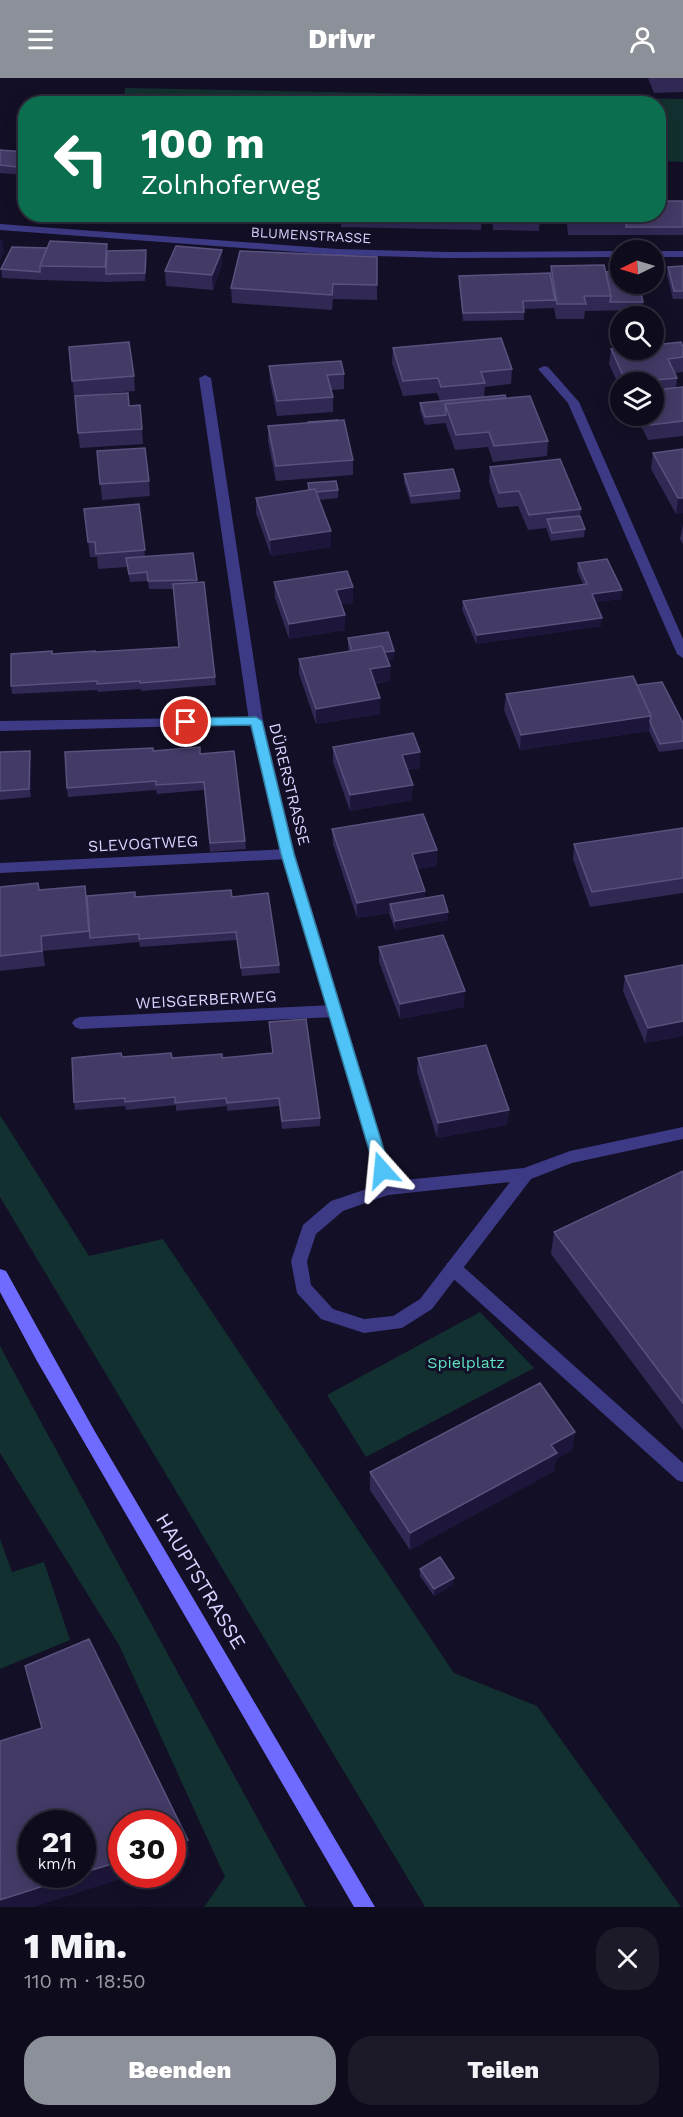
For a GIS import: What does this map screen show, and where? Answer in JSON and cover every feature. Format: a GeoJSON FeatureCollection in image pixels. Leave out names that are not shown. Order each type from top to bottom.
{"type":"FeatureCollection","features":[{"type":"Feature","properties":{"kind":"main road","name":"HAUPTSTRASSE"},"geometry":{"type":"LineString","coordinates":[[0,1276],[50,1371],[288,1771],[365,1907]]}},
{"type":"Feature","properties":{"kind":"street","name":"BLUMENSTRASSE"},"geometry":{"type":"LineString","coordinates":[[0,227],[174,242],[337,252],[447,255],[610,254]]}},
{"type":"Feature","properties":{"kind":"street"},"geometry":{"type":"LineString","coordinates":[[664,254],[683,254]]}},
{"type":"Feature","properties":{"kind":"street"},"geometry":{"type":"LineString","coordinates":[[544,369],[573,402],[683,654]]}},
{"type":"Feature","properties":{"kind":"street","name":"DÜRERSTRASSE"},"geometry":{"type":"LineString","coordinates":[[205,378],[256,721],[288,854],[388,1188]]}},
{"type":"Feature","properties":{"kind":"street"},"geometry":{"type":"LineString","coordinates":[[0,726],[256,721]]}},
{"type":"Feature","properties":{"kind":"street","name":"SLEVOGTWEG"},"geometry":{"type":"LineString","coordinates":[[0,868],[288,854]]}},
{"type":"Feature","properties":{"kind":"street","name":"WEISGERBERWEG"},"geometry":{"type":"LineString","coordinates":[[80,1023],[334,1011]]}},
{"type":"Feature","properties":{"kind":"street"},"geometry":{"type":"LineString","coordinates":[[525,1174],[426,1304],[396,1323],[364,1326],[327,1314],[303,1288],[299,1261],[309,1230],[337,1206],[388,1188],[525,1174],[570,1157],[683,1132]]}},
{"type":"Feature","properties":{"kind":"street"},"geometry":{"type":"LineString","coordinates":[[453,1268],[683,1474]]}},
{"type":"Feature","properties":{"kind":"green space"},"geometry":{"type":"Polygon","coordinates":[[[125,88],[531,96],[124,96],[125,88]]]}},
{"type":"Feature","properties":{"kind":"green space"},"geometry":{"type":"Polygon","coordinates":[[[666,99],[683,99],[683,162],[666,161],[666,99]]]}},
{"type":"Feature","properties":{"kind":"green space"},"geometry":{"type":"Polygon","coordinates":[[[0,1115],[89,1256],[163,1239],[454,1673],[537,1706],[681,1907],[425,1907],[0,1197],[0,1115]]]}},
{"type":"Feature","properties":{"kind":"green space","name":"Spielplatz"},"geometry":{"type":"Polygon","coordinates":[[[480,1312],[534,1368],[366,1457],[327,1395],[480,1312]]]}},
{"type":"Feature","properties":{"kind":"green space"},"geometry":{"type":"Polygon","coordinates":[[[0,1346],[306,1907],[204,1907],[225,1877],[119,1645],[0,1453],[0,1346]]]}},
{"type":"Feature","properties":{"kind":"green space"},"geometry":{"type":"Polygon","coordinates":[[[0,1539],[12,1572],[44,1562],[70,1640],[0,1669],[0,1539]]]}},
{"type":"Feature","properties":{"kind":"building"},"geometry":{"type":"Polygon","coordinates":[[[0,150],[18,151],[18,167],[0,165],[0,150]]]}},
{"type":"Feature","properties":{"kind":"building"},"geometry":{"type":"Polygon","coordinates":[[[666,201],[683,201],[683,227],[626,227],[626,222],[666,222],[666,201]]]}},
{"type":"Feature","properties":{"kind":"building"},"geometry":{"type":"Polygon","coordinates":[[[50,241],[107,244],[105,267],[40,266],[50,241]]]}},
{"type":"Feature","properties":{"kind":"building"},"geometry":{"type":"Polygon","coordinates":[[[176,246],[222,250],[212,275],[165,271],[176,246]]]}},
{"type":"Feature","properties":{"kind":"building"},"geometry":{"type":"Polygon","coordinates":[[[12,247],[47,248],[40,272],[1,269],[12,247]]]}},
{"type":"Feature","properties":{"kind":"building"},"geometry":{"type":"Polygon","coordinates":[[[146,250],[145,273],[106,274],[107,251],[146,250]]]}},
{"type":"Feature","properties":{"kind":"building"},"geometry":{"type":"Polygon","coordinates":[[[240,251],[377,257],[377,285],[333,284],[332,295],[231,288],[240,251]]]}},
{"type":"Feature","properties":{"kind":"building"},"geometry":{"type":"Polygon","coordinates":[[[604,265],[611,296],[584,296],[586,304],[557,304],[551,266],[604,265]]]}},
{"type":"Feature","properties":{"kind":"building"},"geometry":{"type":"Polygon","coordinates":[[[683,266],[683,291],[674,291],[668,267],[683,266]]]}},
{"type":"Feature","properties":{"kind":"building"},"geometry":{"type":"Polygon","coordinates":[[[606,272],[610,272],[610,291],[606,272]]]}},
{"type":"Feature","properties":{"kind":"building"},"geometry":{"type":"Polygon","coordinates":[[[550,273],[555,300],[523,301],[524,312],[463,313],[459,276],[550,273]]]}},
{"type":"Feature","properties":{"kind":"building"},"geometry":{"type":"Polygon","coordinates":[[[611,294],[641,294],[643,302],[610,302],[611,294]]]}},
{"type":"Feature","properties":{"kind":"building"},"geometry":{"type":"Polygon","coordinates":[[[501,338],[512,369],[481,372],[485,383],[441,387],[438,378],[403,381],[393,348],[501,338]]]}},
{"type":"Feature","properties":{"kind":"building"},"geometry":{"type":"Polygon","coordinates":[[[129,342],[134,376],[72,381],[69,347],[129,342]]]}},
{"type":"Feature","properties":{"kind":"building"},"geometry":{"type":"Polygon","coordinates":[[[681,342],[683,347],[683,357],[668,359],[677,378],[664,379],[664,372],[621,372],[616,360],[664,360],[664,344],[681,342]]]}},
{"type":"Feature","properties":{"kind":"building"},"geometry":{"type":"Polygon","coordinates":[[[341,361],[344,374],[327,375],[333,397],[277,401],[269,366],[341,361]]]}},
{"type":"Feature","properties":{"kind":"building"},"geometry":{"type":"Polygon","coordinates":[[[683,387],[683,421],[664,423],[664,389],[683,387]]]}},
{"type":"Feature","properties":{"kind":"building"},"geometry":{"type":"Polygon","coordinates":[[[128,393],[129,406],[140,405],[142,429],[78,433],[75,396],[128,393]]]}},
{"type":"Feature","properties":{"kind":"building"},"geometry":{"type":"Polygon","coordinates":[[[505,395],[506,398],[445,404],[446,415],[425,417],[420,403],[505,395]]]}},
{"type":"Feature","properties":{"kind":"building"},"geometry":{"type":"Polygon","coordinates":[[[530,396],[548,441],[494,446],[489,432],[456,435],[445,404],[530,396]]]}},
{"type":"Feature","properties":{"kind":"building"},"geometry":{"type":"Polygon","coordinates":[[[344,420],[353,460],[276,466],[268,426],[344,420]]]}},
{"type":"Feature","properties":{"kind":"building"},"geometry":{"type":"Polygon","coordinates":[[[145,448],[149,481],[100,484],[97,451],[145,448]]]}},
{"type":"Feature","properties":{"kind":"building"},"geometry":{"type":"Polygon","coordinates":[[[683,449],[683,498],[678,498],[653,453],[683,449]]]}},
{"type":"Feature","properties":{"kind":"building"},"geometry":{"type":"Polygon","coordinates":[[[560,459],[581,509],[529,515],[519,491],[499,493],[490,467],[560,459]]]}},
{"type":"Feature","properties":{"kind":"building"},"geometry":{"type":"Polygon","coordinates":[[[453,469],[460,491],[411,496],[404,474],[453,469]]]}},
{"type":"Feature","properties":{"kind":"building"},"geometry":{"type":"Polygon","coordinates":[[[336,481],[338,490],[316,492],[315,489],[309,490],[308,483],[336,481]]]}},
{"type":"Feature","properties":{"kind":"building"},"geometry":{"type":"Polygon","coordinates":[[[315,489],[331,531],[270,540],[256,498],[315,489]]]}},
{"type":"Feature","properties":{"kind":"building"},"geometry":{"type":"Polygon","coordinates":[[[139,504],[145,550],[96,554],[95,542],[88,542],[84,509],[139,504]]]}},
{"type":"Feature","properties":{"kind":"building"},"geometry":{"type":"Polygon","coordinates":[[[580,516],[585,529],[552,533],[547,519],[580,516]]]}},
{"type":"Feature","properties":{"kind":"building"},"geometry":{"type":"Polygon","coordinates":[[[193,553],[197,580],[148,581],[147,572],[129,574],[126,558],[193,553]]]}},
{"type":"Feature","properties":{"kind":"building"},"geometry":{"type":"Polygon","coordinates":[[[607,559],[622,590],[592,594],[602,618],[477,635],[463,601],[587,584],[578,563],[607,559]]]}},
{"type":"Feature","properties":{"kind":"building"},"geometry":{"type":"Polygon","coordinates":[[[347,571],[353,587],[336,590],[345,615],[289,624],[274,582],[347,571]]]}},
{"type":"Feature","properties":{"kind":"building"},"geometry":{"type":"Polygon","coordinates":[[[204,582],[215,677],[140,683],[140,681],[97,684],[97,681],[11,686],[11,654],[179,647],[173,584],[204,582]]]}},
{"type":"Feature","properties":{"kind":"building"},"geometry":{"type":"Polygon","coordinates":[[[388,632],[394,651],[385,652],[382,646],[352,651],[348,638],[388,632]]]}},
{"type":"Feature","properties":{"kind":"building"},"geometry":{"type":"Polygon","coordinates":[[[382,646],[390,666],[370,669],[380,698],[316,709],[299,659],[382,646]]]}},
{"type":"Feature","properties":{"kind":"building"},"geometry":{"type":"Polygon","coordinates":[[[633,676],[651,716],[521,735],[506,694],[633,676]]]}},
{"type":"Feature","properties":{"kind":"building"},"geometry":{"type":"Polygon","coordinates":[[[662,682],[683,723],[683,741],[660,744],[637,685],[662,682]]]}},
{"type":"Feature","properties":{"kind":"building"},"geometry":{"type":"Polygon","coordinates":[[[413,733],[420,752],[402,755],[413,785],[350,795],[333,747],[413,733]]]}},
{"type":"Feature","properties":{"kind":"building"},"geometry":{"type":"Polygon","coordinates":[[[200,747],[200,754],[234,751],[245,841],[210,843],[204,782],[156,785],[156,781],[67,788],[65,752],[153,748],[153,751],[200,747]]]}},
{"type":"Feature","properties":{"kind":"building"},"geometry":{"type":"Polygon","coordinates":[[[30,751],[29,789],[0,791],[0,752],[30,751]]]}},
{"type":"Feature","properties":{"kind":"building"},"geometry":{"type":"Polygon","coordinates":[[[423,814],[437,850],[412,854],[425,891],[357,903],[332,829],[423,814]]]}},
{"type":"Feature","properties":{"kind":"building"},"geometry":{"type":"Polygon","coordinates":[[[683,828],[683,878],[592,892],[574,844],[683,828]]]}},
{"type":"Feature","properties":{"kind":"building"},"geometry":{"type":"Polygon","coordinates":[[[38,883],[39,890],[85,886],[89,931],[41,936],[42,951],[0,956],[0,887],[38,883]]]}},
{"type":"Feature","properties":{"kind":"building"},"geometry":{"type":"Polygon","coordinates":[[[231,890],[232,897],[268,893],[279,965],[241,968],[236,932],[139,939],[139,934],[90,938],[87,896],[135,892],[135,897],[231,890]]]}},
{"type":"Feature","properties":{"kind":"building"},"geometry":{"type":"Polygon","coordinates":[[[443,895],[448,912],[395,921],[390,904],[443,895]]]}},
{"type":"Feature","properties":{"kind":"building"},"geometry":{"type":"Polygon","coordinates":[[[443,935],[465,991],[400,1004],[379,947],[443,935]]]}},
{"type":"Feature","properties":{"kind":"building"},"geometry":{"type":"Polygon","coordinates":[[[683,965],[683,1021],[648,1028],[625,976],[683,965]]]}},
{"type":"Feature","properties":{"kind":"building"},"geometry":{"type":"Polygon","coordinates":[[[306,1019],[320,1118],[282,1121],[279,1098],[227,1103],[226,1098],[175,1103],[175,1097],[125,1102],[125,1098],[74,1102],[72,1058],[121,1053],[122,1057],[171,1053],[172,1058],[222,1054],[222,1058],[273,1053],[269,1022],[306,1019]]]}},
{"type":"Feature","properties":{"kind":"building"},"geometry":{"type":"Polygon","coordinates":[[[486,1045],[509,1110],[438,1123],[418,1058],[486,1045]]]}},
{"type":"Feature","properties":{"kind":"building"},"geometry":{"type":"Polygon","coordinates":[[[683,1171],[683,1403],[554,1232],[683,1171]]]}},
{"type":"Feature","properties":{"kind":"building"},"geometry":{"type":"Polygon","coordinates":[[[540,1383],[575,1432],[551,1445],[557,1453],[410,1533],[370,1472],[540,1383]]]}},
{"type":"Feature","properties":{"kind":"building"},"geometry":{"type":"Polygon","coordinates":[[[440,1557],[454,1578],[434,1589],[420,1569],[440,1557]]]}},
{"type":"Feature","properties":{"kind":"building"},"geometry":{"type":"Polygon","coordinates":[[[89,1639],[173,1810],[108,1810],[108,1865],[96,1869],[96,1810],[18,1810],[18,1888],[37,1888],[0,1900],[0,1741],[42,1728],[25,1666],[89,1639]]]}},
{"type":"Feature","properties":{"kind":"route"},"geometry":{"type":"LineString","coordinates":[[186,722],[256,721],[288,854],[382,1170]]}}]}
